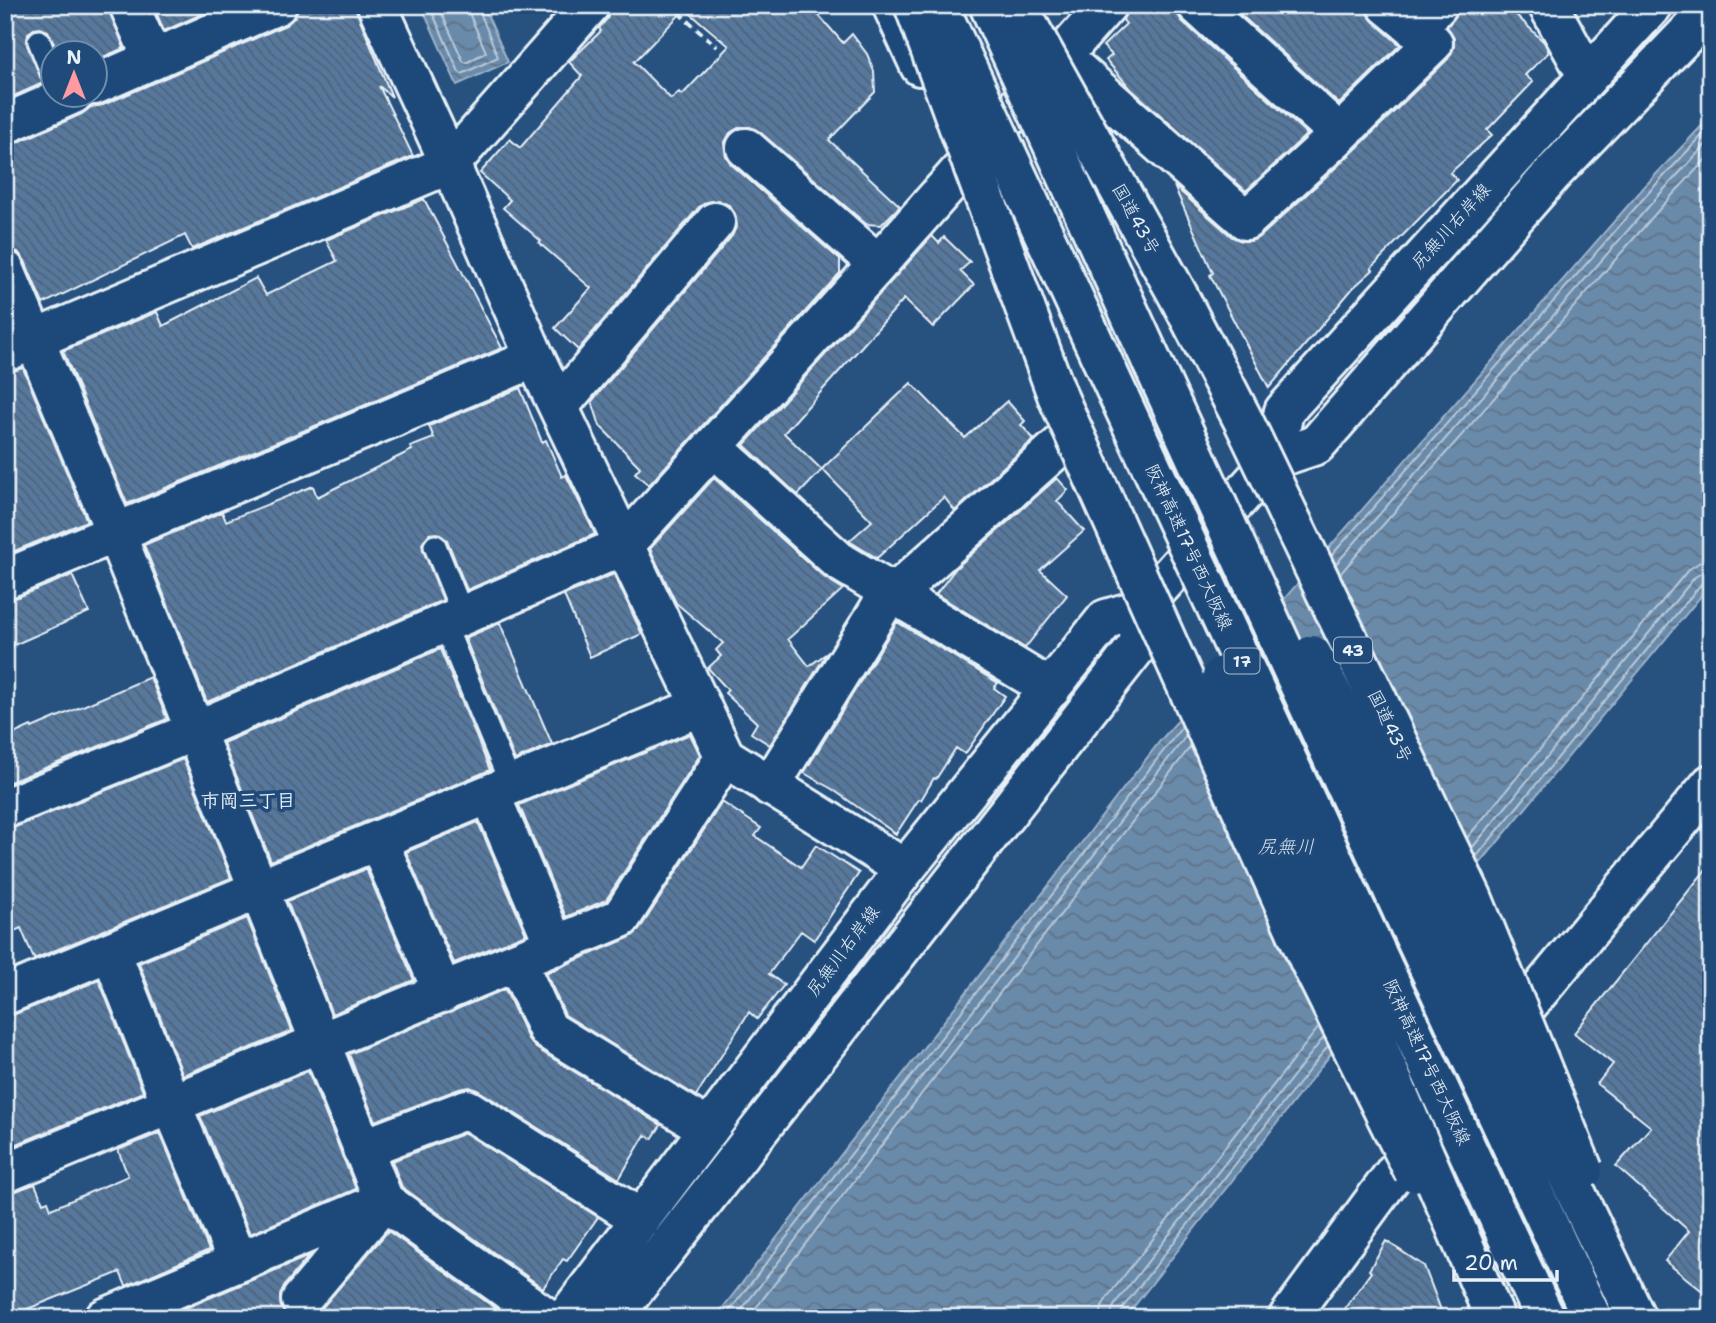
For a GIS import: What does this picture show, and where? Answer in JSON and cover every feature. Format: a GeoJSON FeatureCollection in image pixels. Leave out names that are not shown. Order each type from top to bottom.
{"type":"FeatureCollection","features":[{"type":"Feature","properties":{"kind":"main road"},"geometry":{"type":"LineString","coordinates":[[129,5],[153,61]]}},
{"type":"Feature","properties":{"kind":"main road"},"geometry":{"type":"LineString","coordinates":[[108,77],[153,61],[277,5]]}},
{"type":"Feature","properties":{"kind":"main road"},"geometry":{"type":"LineString","coordinates":[[377,5],[535,358],[725,757],[905,869]]}},
{"type":"Feature","properties":{"kind":"main road"},"geometry":{"type":"LineString","coordinates":[[20,346],[450,164],[590,5]]}},
{"type":"Feature","properties":{"kind":"main road"},"geometry":{"type":"LineString","coordinates":[[612,1318],[1139,644],[1140,609],[1064,443],[965,166],[892,5]]}},
{"type":"Feature","properties":{"kind":"main road"},"geometry":{"type":"LineString","coordinates":[[915,5],[1057,395],[1309,961],[1486,1318]]}},
{"type":"Feature","properties":{"kind":"main road","name":"阪神高速17号西大阪線"},"geometry":{"type":"LineString","coordinates":[[938,5],[1545,1318]]}},
{"type":"Feature","properties":{"kind":"main road","name":"17"},"geometry":{"type":"LineString","coordinates":[[989,5],[1592,1318]]}},
{"type":"Feature","properties":{"kind":"main road","name":"国道43号"},"geometry":{"type":"LineString","coordinates":[[1017,5],[1178,295],[1244,422],[1472,897],[1643,1318]]}},
{"type":"Feature","properties":{"kind":"main road"},"geometry":{"type":"LineString","coordinates":[[1037,5],[1061,56],[1187,285],[1274,459]]}},
{"type":"Feature","properties":{"kind":"main road"},"geometry":{"type":"LineString","coordinates":[[5,808],[195,731],[623,546],[1107,5]]}},
{"type":"Feature","properties":{"kind":"main road"},"geometry":{"type":"LineString","coordinates":[[1197,5],[1340,134]]}},
{"type":"Feature","properties":{"kind":"main road"},"geometry":{"type":"LineString","coordinates":[[1548,5],[1587,75]]}},
{"type":"Feature","properties":{"kind":"main road","name":"尻無川右岸線"},"geometry":{"type":"LineString","coordinates":[[1274,459],[1284,411],[1653,5]]}},
{"type":"Feature","properties":{"kind":"main road"},"geometry":{"type":"LineString","coordinates":[[1140,609],[1274,459],[1316,445],[1553,173],[1711,9]]}},
{"type":"Feature","properties":{"kind":"main road"},"geometry":{"type":"LineString","coordinates":[[1061,56],[1246,220],[1340,134],[1433,43],[1413,13]]}},
{"type":"Feature","properties":{"kind":"main road"},"geometry":{"type":"LineString","coordinates":[[5,124],[38,106]]}},
{"type":"Feature","properties":{"kind":"main road"},"geometry":{"type":"LineString","coordinates":[[747,148],[878,264]]}},
{"type":"Feature","properties":{"kind":"main road"},"geometry":{"type":"LineString","coordinates":[[559,406],[715,222]]}},
{"type":"Feature","properties":{"kind":"main road"},"geometry":{"type":"LineString","coordinates":[[5,270],[20,346],[116,534],[384,1201],[547,1318]]}},
{"type":"Feature","properties":{"kind":"main road"},"geometry":{"type":"LineString","coordinates":[[1116,281],[1408,837],[1636,1318]]}},
{"type":"Feature","properties":{"kind":"main road"},"geometry":{"type":"LineString","coordinates":[[1072,297],[1268,793],[1495,1318]]}},
{"type":"Feature","properties":{"kind":"main road"},"geometry":{"type":"LineString","coordinates":[[5,579],[535,358]]}},
{"type":"Feature","properties":{"kind":"main road"},"geometry":{"type":"LineString","coordinates":[[770,786],[890,592],[901,588],[1064,443]]}},
{"type":"Feature","properties":{"kind":"main road"},"geometry":{"type":"LineString","coordinates":[[713,447],[839,561],[1051,688]]}},
{"type":"Feature","properties":{"kind":"main road","name":"尻無川右岸線"},"geometry":{"type":"LineString","coordinates":[[566,1318],[905,869],[1106,619],[1140,609]]}},
{"type":"Feature","properties":{"kind":"main road"},"geometry":{"type":"LineString","coordinates":[[5,995],[701,706]]}},
{"type":"Feature","properties":{"kind":"main road"},"geometry":{"type":"LineString","coordinates":[[5,1173],[320,1045],[621,918],[725,757]]}},
{"type":"Feature","properties":{"kind":"main road"},"geometry":{"type":"LineString","coordinates":[[1289,1318],[1442,1108],[1711,784]]}},
{"type":"Feature","properties":{"kind":"main road"},"geometry":{"type":"LineString","coordinates":[[500,790],[555,946]]}},
{"type":"Feature","properties":{"kind":"main road"},"geometry":{"type":"LineString","coordinates":[[377,841],[443,993]]}},
{"type":"Feature","properties":{"kind":"main road"},"geometry":{"type":"LineString","coordinates":[[111,952],[238,1262]]}},
{"type":"Feature","properties":{"kind":"main road"},"geometry":{"type":"LineString","coordinates":[[517,962],[548,1030],[709,1129]]}},
{"type":"Feature","properties":{"kind":"main road"},"geometry":{"type":"LineString","coordinates":[[362,1150],[467,1109],[641,1219]]}},
{"type":"Feature","properties":{"kind":"main road"},"geometry":{"type":"LineString","coordinates":[[105,1318],[179,1304],[238,1262],[384,1201]]}},
{"type":"Feature","properties":{"kind":"main road"},"geometry":{"type":"LineString","coordinates":[[301,1300],[384,1201]]}},
{"type":"Feature","properties":{"kind":"lane"},"geometry":{"type":"LineString","coordinates":[[435,546],[500,790]]}},
{"type":"Feature","properties":{"kind":"path"},"geometry":{"type":"LineString","coordinates":[[670,5],[716,47]]}},
{"type":"Feature","properties":{"kind":"water"},"geometry":{"type":"Polygon","coordinates":[[[421,5],[483,5],[508,62],[457,85],[421,5]]]}},
{"type":"Feature","properties":{"kind":"water","name":"尻無川"},"geometry":{"type":"Polygon","coordinates":[[[1711,116],[1711,584],[1468,878],[1125,1318],[715,1318],[1160,741],[1645,186],[1711,116]]]}},
{"type":"Feature","properties":{"kind":"building"},"geometry":{"type":"Polygon","coordinates":[[[5,5],[108,5],[124,48],[108,55],[108,38],[51,38],[48,31],[34,29],[28,33],[27,45],[38,71],[38,85],[5,100],[5,90],[11,87],[5,73],[5,5]]]}},
{"type":"Feature","properties":{"kind":"building"},"geometry":{"type":"Polygon","coordinates":[[[153,5],[222,5],[164,31],[153,5]]]}},
{"type":"Feature","properties":{"kind":"building"},"geometry":{"type":"Polygon","coordinates":[[[298,5],[354,5],[392,97],[379,86],[413,156],[192,249],[185,235],[43,304],[25,261],[18,252],[5,249],[5,145],[14,144],[82,114],[90,108],[108,108],[108,103],[286,25],[295,17],[298,5]]]}},
{"type":"Feature","properties":{"kind":"building"},"geometry":{"type":"Polygon","coordinates":[[[613,5],[810,5],[843,43],[852,34],[867,54],[874,71],[875,92],[829,140],[900,206],[881,225],[866,224],[760,132],[750,127],[740,127],[730,133],[724,144],[731,164],[840,260],[840,273],[649,485],[635,473],[640,467],[600,426],[592,401],[732,236],[737,225],[735,214],[729,205],[718,200],[699,207],[578,350],[555,328],[591,288],[503,208],[510,200],[480,173],[510,139],[520,148],[582,76],[569,62],[601,31],[599,28],[607,19],[613,5]],[[685,9],[634,62],[671,99],[679,92],[682,95],[729,46],[685,9]]]}},
{"type":"Feature","properties":{"kind":"building"},"geometry":{"type":"Polygon","coordinates":[[[1128,5],[1176,5],[1176,12],[1182,21],[1307,134],[1246,191],[1131,89],[1106,60],[1112,55],[1103,46],[1126,24],[1123,20],[1128,5]]]}},
{"type":"Feature","properties":{"kind":"building"},"geometry":{"type":"Polygon","coordinates":[[[1230,5],[1366,5],[1367,13],[1373,21],[1400,45],[1339,104],[1230,5]]]}},
{"type":"Feature","properties":{"kind":"building"},"geometry":{"type":"Polygon","coordinates":[[[1459,5],[1506,5],[1544,42],[1549,52],[1525,75],[1533,82],[1487,130],[1492,135],[1450,173],[1457,180],[1371,268],[1373,270],[1353,288],[1269,388],[1210,275],[1213,273],[1174,186],[1232,237],[1251,241],[1260,237],[1355,150],[1448,59],[1454,47],[1454,37],[1447,27],[1459,11],[1459,5]]]}},
{"type":"Feature","properties":{"kind":"building"},"geometry":{"type":"Polygon","coordinates":[[[424,199],[502,348],[127,504],[63,351],[157,312],[163,326],[256,278],[266,295],[337,261],[326,240],[424,199]]]}},
{"type":"Feature","properties":{"kind":"building"},"geometry":{"type":"Polygon","coordinates":[[[932,236],[939,243],[944,237],[970,262],[960,271],[974,285],[933,327],[904,299],[784,433],[822,470],[798,495],[744,445],[932,236]]]}},
{"type":"Feature","properties":{"kind":"building"},"geometry":{"type":"Polygon","coordinates":[[[23,368],[87,521],[5,555],[5,373],[23,368]]]}},
{"type":"Feature","properties":{"kind":"building"},"geometry":{"type":"Polygon","coordinates":[[[911,383],[965,438],[1007,401],[1025,421],[1021,425],[1034,439],[955,511],[944,497],[877,558],[849,541],[872,521],[822,469],[911,383]]]}},
{"type":"Feature","properties":{"kind":"building"},"geometry":{"type":"Polygon","coordinates":[[[520,388],[542,442],[546,440],[562,477],[566,475],[595,534],[467,590],[447,540],[437,533],[429,534],[422,544],[423,550],[443,600],[207,702],[144,545],[222,512],[226,521],[313,486],[317,497],[412,450],[410,447],[434,438],[429,426],[520,388]]]}},
{"type":"Feature","properties":{"kind":"building"},"geometry":{"type":"Polygon","coordinates":[[[714,478],[824,577],[843,589],[788,639],[809,666],[827,653],[770,745],[751,733],[757,723],[725,693],[728,690],[708,668],[721,656],[716,650],[723,643],[676,603],[650,549],[714,478]]]}},
{"type":"Feature","properties":{"kind":"building"},"geometry":{"type":"Polygon","coordinates":[[[1057,478],[1068,490],[1057,501],[1084,531],[1040,570],[1067,595],[1025,648],[936,594],[956,568],[1057,478]]]}},
{"type":"Feature","properties":{"kind":"building"},"geometry":{"type":"Polygon","coordinates":[[[614,574],[642,634],[590,657],[564,595],[614,574]]]}},
{"type":"Feature","properties":{"kind":"building"},"geometry":{"type":"Polygon","coordinates":[[[72,575],[89,612],[5,649],[5,600],[72,575]]]}},
{"type":"Feature","properties":{"kind":"building"},"geometry":{"type":"Polygon","coordinates":[[[897,622],[998,683],[994,688],[1005,696],[965,754],[956,748],[896,834],[832,789],[804,773],[897,622]]]}},
{"type":"Feature","properties":{"kind":"building"},"geometry":{"type":"Polygon","coordinates":[[[500,623],[552,744],[515,760],[465,638],[500,623]]]}},
{"type":"Feature","properties":{"kind":"building"},"geometry":{"type":"Polygon","coordinates":[[[440,649],[490,770],[271,861],[223,743],[440,649]]]}},
{"type":"Feature","properties":{"kind":"building"},"geometry":{"type":"Polygon","coordinates":[[[150,677],[167,719],[5,784],[5,738],[150,677]]]}},
{"type":"Feature","properties":{"kind":"building"},"geometry":{"type":"Polygon","coordinates":[[[690,734],[700,755],[606,900],[566,917],[519,805],[690,734]]]}},
{"type":"Feature","properties":{"kind":"building"},"geometry":{"type":"Polygon","coordinates":[[[183,759],[231,878],[34,959],[21,928],[5,935],[5,829],[183,759]]]}},
{"type":"Feature","properties":{"kind":"building"},"geometry":{"type":"Polygon","coordinates":[[[722,802],[761,828],[755,836],[801,867],[816,845],[859,873],[814,940],[801,931],[769,974],[784,985],[757,1019],[749,1012],[696,1096],[565,1015],[546,973],[629,938],[639,930],[722,802]]]}},
{"type":"Feature","properties":{"kind":"building"},"geometry":{"type":"Polygon","coordinates":[[[478,822],[526,934],[454,963],[406,852],[478,822]]]}},
{"type":"Feature","properties":{"kind":"building"},"geometry":{"type":"Polygon","coordinates":[[[1711,863],[1711,1298],[1665,1261],[1689,1231],[1616,1166],[1651,1127],[1597,1084],[1613,1064],[1574,1033],[1711,863]]]}},
{"type":"Feature","properties":{"kind":"building"},"geometry":{"type":"Polygon","coordinates":[[[366,869],[414,980],[332,1014],[287,901],[366,869]]]}},
{"type":"Feature","properties":{"kind":"building"},"geometry":{"type":"Polygon","coordinates":[[[247,918],[292,1031],[183,1075],[139,963],[247,918]]]}},
{"type":"Feature","properties":{"kind":"building"},"geometry":{"type":"Polygon","coordinates":[[[99,980],[143,1092],[5,1149],[5,1016],[99,980]]]}},
{"type":"Feature","properties":{"kind":"building"},"geometry":{"type":"Polygon","coordinates":[[[505,989],[528,1039],[536,1048],[661,1125],[652,1139],[645,1135],[619,1179],[470,1087],[375,1121],[349,1054],[505,989]]]}},
{"type":"Feature","properties":{"kind":"building"},"geometry":{"type":"Polygon","coordinates":[[[308,1071],[356,1189],[250,1234],[200,1116],[308,1071]]]}},
{"type":"Feature","properties":{"kind":"building"},"geometry":{"type":"Polygon","coordinates":[[[160,1133],[209,1250],[126,1286],[120,1272],[5,1318],[5,1194],[35,1184],[43,1203],[48,1201],[51,1209],[128,1176],[118,1150],[160,1133]]]}},
{"type":"Feature","properties":{"kind":"building"},"geometry":{"type":"Polygon","coordinates":[[[465,1133],[598,1217],[567,1261],[563,1259],[543,1288],[402,1187],[392,1161],[465,1133]]]}},
{"type":"Feature","properties":{"kind":"building"},"geometry":{"type":"Polygon","coordinates":[[[388,1231],[509,1318],[313,1318],[388,1231]]]}},
{"type":"Feature","properties":{"kind":"building"},"geometry":{"type":"Polygon","coordinates":[[[1386,1241],[1424,1266],[1444,1318],[1338,1318],[1371,1272],[1369,1270],[1386,1241]]]}},
{"type":"Feature","properties":{"kind":"building"},"geometry":{"type":"Polygon","coordinates":[[[309,1256],[284,1286],[280,1296],[281,1308],[289,1318],[162,1318],[309,1256]]]}},
{"type":"Feature","properties":{"kind":"district","name":"市岡三丁目"},"geometry":{"type":"Point","coordinates":[248,800]}}]}
